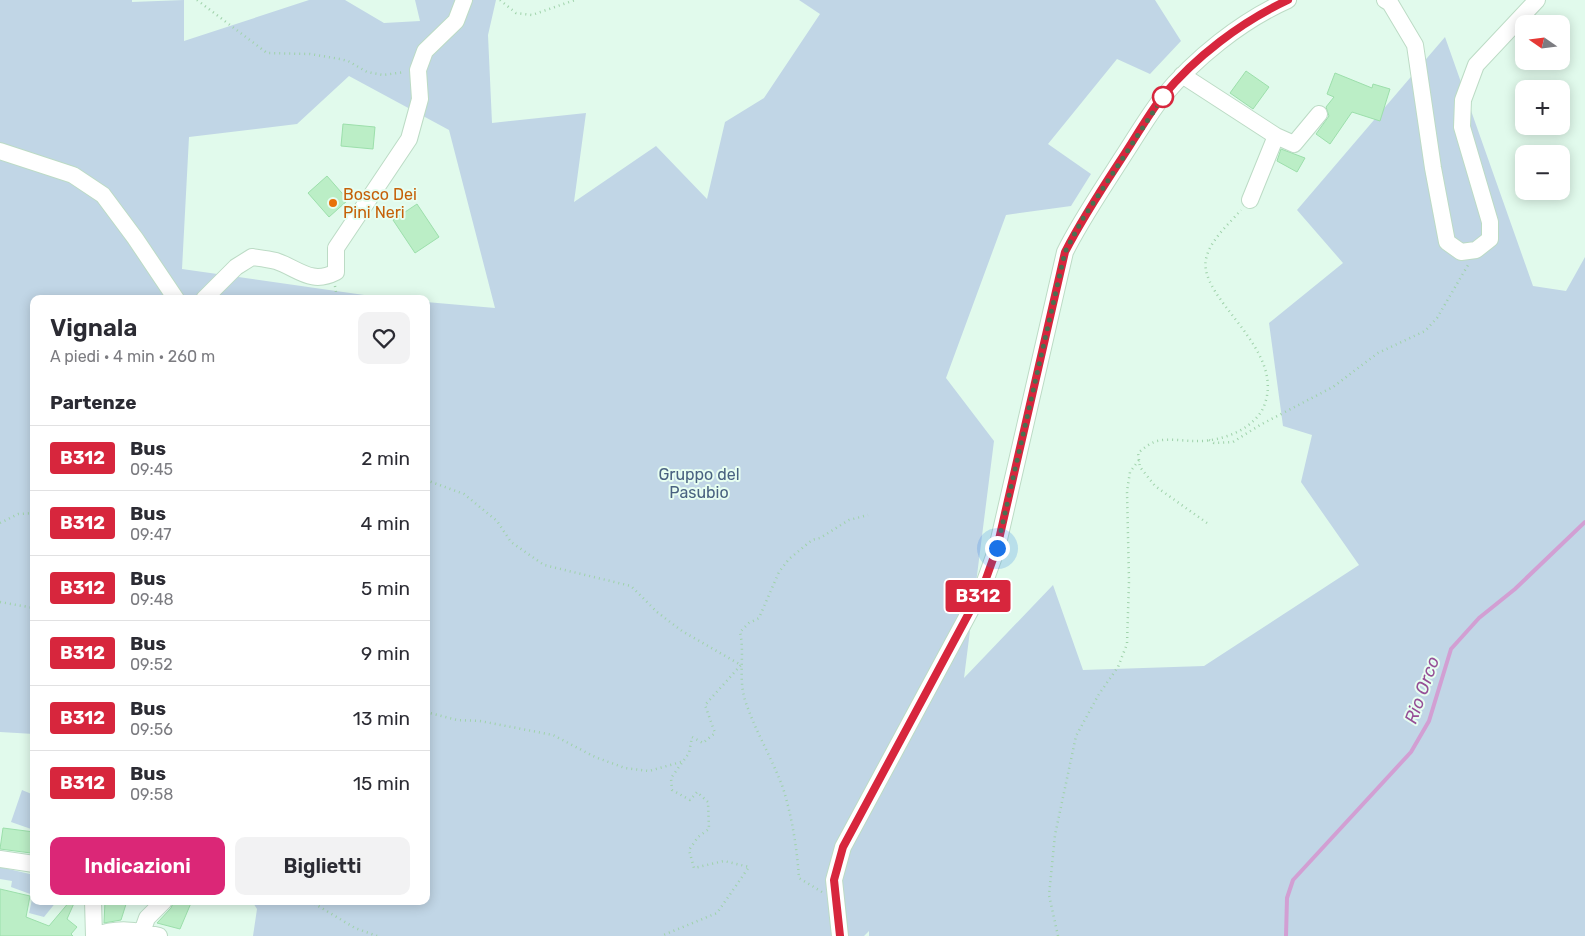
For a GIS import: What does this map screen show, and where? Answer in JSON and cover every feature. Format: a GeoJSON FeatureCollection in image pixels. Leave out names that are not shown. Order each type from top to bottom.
{"type":"FeatureCollection","features":[{"type":"Feature","properties":{"kind":"street"},"geometry":{"type":"LineString","coordinates":[[208,295],[236,267],[252,256],[276,261],[304,274],[324,278],[336,272],[336,248],[409,139],[420,99],[418,70],[425,51],[456,21],[464,0]]}},
{"type":"Feature","properties":{"kind":"street"},"geometry":{"type":"LineString","coordinates":[[1260,15],[1274,0]]}},
{"type":"Feature","properties":{"kind":"street"},"geometry":{"type":"LineString","coordinates":[[840,936],[834,880],[843,847],[983,587],[997,548],[1065,252],[1082,220],[1161,99],[1182,75],[1210,49],[1260,15],[1288,0]]}},
{"type":"Feature","properties":{"kind":"street"},"geometry":{"type":"LineString","coordinates":[[1384,0],[1390,3],[1415,45],[1433,168],[1447,242],[1461,252],[1476,250],[1490,239],[1490,222],[1462,127],[1463,100],[1476,65],[1537,0]]}},
{"type":"Feature","properties":{"kind":"street"},"geometry":{"type":"LineString","coordinates":[[1182,75],[1276,136],[1294,144],[1319,114]]}},
{"type":"Feature","properties":{"kind":"street"},"geometry":{"type":"LineString","coordinates":[[1250,200],[1276,136]]}},
{"type":"Feature","properties":{"kind":"street"},"geometry":{"type":"LineString","coordinates":[[0,151],[73,175],[103,195],[173,295]]}},
{"type":"Feature","properties":{"kind":"street"},"geometry":{"type":"LineString","coordinates":[[0,859],[30,863]]}},
{"type":"Feature","properties":{"kind":"street"},"geometry":{"type":"LineString","coordinates":[[93,905],[94,936],[108,930],[142,932],[159,936]]}},
{"type":"Feature","properties":{"kind":"street"},"geometry":{"type":"LineString","coordinates":[[142,932],[147,918],[160,905]]}},
{"type":"Feature","properties":{"kind":"path"},"geometry":{"type":"LineString","coordinates":[[197,0],[267,53],[310,54],[340,59],[348,61],[367,72],[383,75],[418,70]]}},
{"type":"Feature","properties":{"kind":"path"},"geometry":{"type":"LineString","coordinates":[[500,0],[516,13],[532,15],[574,0]]}},
{"type":"Feature","properties":{"kind":"path"},"geometry":{"type":"LineString","coordinates":[[1206,523],[1155,486],[1140,467],[1138,453],[1157,441],[1208,440],[1244,429],[1258,416],[1266,401],[1269,379],[1256,350],[1244,328],[1214,291],[1205,271],[1206,258],[1212,245],[1250,200]]}},
{"type":"Feature","properties":{"kind":"path"},"geometry":{"type":"LineString","coordinates":[[1208,440],[1214,443],[1233,442],[1260,424],[1333,387],[1378,353],[1426,331],[1437,318],[1476,250]]}},
{"type":"Feature","properties":{"kind":"path"},"geometry":{"type":"LineString","coordinates":[[1058,936],[1049,894],[1055,835],[1076,736],[1118,667],[1127,644],[1129,581],[1127,491],[1130,472],[1139,460]]}},
{"type":"Feature","properties":{"kind":"path"},"geometry":{"type":"LineString","coordinates":[[430,481],[464,494],[497,521],[511,542],[544,564],[631,586],[657,612],[682,631],[741,665]]}},
{"type":"Feature","properties":{"kind":"path"},"geometry":{"type":"LineString","coordinates":[[0,523],[18,514],[30,513]]}},
{"type":"Feature","properties":{"kind":"path"},"geometry":{"type":"LineString","coordinates":[[837,900],[799,878],[798,848],[783,789],[745,699],[741,665],[743,646],[740,632],[749,623],[759,618],[779,572],[789,559],[812,540],[820,538],[849,520],[868,515]]}},
{"type":"Feature","properties":{"kind":"path"},"geometry":{"type":"LineString","coordinates":[[0,602],[30,607]]}},
{"type":"Feature","properties":{"kind":"path"},"geometry":{"type":"LineString","coordinates":[[661,936],[717,913],[749,867],[724,861],[694,868],[689,850],[698,837],[709,829],[708,802],[697,792],[690,800],[672,790],[671,778],[689,752],[692,738],[703,743],[716,733],[706,705],[741,665]]}},
{"type":"Feature","properties":{"kind":"path"},"geometry":{"type":"LineString","coordinates":[[430,713],[457,720],[480,721],[553,736],[586,753],[625,768],[649,771],[667,768],[682,762]]}},
{"type":"Feature","properties":{"kind":"path"},"geometry":{"type":"LineString","coordinates":[[317,905],[355,928],[377,936]]}},
{"type":"Feature","properties":{"kind":"green space","name":"Gruppo del Pasubio"},"geometry":{"type":"Polygon","coordinates":[[[0,0],[132,0],[132,2],[184,0],[184,41],[309,0],[345,0],[384,23],[420,21],[415,0],[496,0],[488,35],[492,123],[586,113],[574,202],[656,146],[707,199],[725,122],[764,98],[820,14],[799,0],[1155,0],[1181,41],[1150,74],[1117,59],[1048,144],[1091,174],[1071,206],[1006,215],[946,378],[994,441],[964,678],[1053,585],[1083,670],[1204,666],[1359,565],[1301,482],[1312,435],[1283,426],[1269,323],[1343,263],[1297,210],[1445,37],[1533,286],[1566,291],[1585,257],[1585,936],[869,936],[869,931],[864,936],[253,936],[257,909],[254,905],[430,905],[430,302],[495,308],[449,130],[349,76],[297,124],[189,137],[182,269],[364,295],[30,295],[30,734],[0,732],[0,0]]]}},
{"type":"Feature","properties":{"kind":"green space"},"geometry":{"type":"Polygon","coordinates":[[[22,790],[30,793],[30,829],[11,822],[22,790]]]}},
{"type":"Feature","properties":{"kind":"green space"},"geometry":{"type":"Polygon","coordinates":[[[0,867],[30,874],[30,894],[11,887],[12,881],[0,879],[0,867]]]}},
{"type":"Feature","properties":{"kind":"green space"},"geometry":{"type":"Polygon","coordinates":[[[31,905],[54,905],[44,917],[29,913],[31,905]]]}},
{"type":"Feature","properties":{"kind":"building"},"geometry":{"type":"Polygon","coordinates":[[[1246,71],[1269,87],[1253,109],[1230,93],[1246,71]]]}},
{"type":"Feature","properties":{"kind":"building"},"geometry":{"type":"Polygon","coordinates":[[[1335,73],[1372,88],[1373,84],[1390,89],[1380,121],[1352,112],[1330,144],[1316,134],[1329,116],[1326,107],[1334,97],[1327,94],[1335,73]]]}},
{"type":"Feature","properties":{"kind":"building"},"geometry":{"type":"Polygon","coordinates":[[[343,124],[375,127],[373,149],[341,146],[343,124]]]}},
{"type":"Feature","properties":{"kind":"building"},"geometry":{"type":"Polygon","coordinates":[[[1281,149],[1305,158],[1297,172],[1277,161],[1281,149]]]}},
{"type":"Feature","properties":{"kind":"building"},"geometry":{"type":"Polygon","coordinates":[[[327,176],[348,200],[329,217],[308,193],[327,176]]]}},
{"type":"Feature","properties":{"kind":"building"},"geometry":{"type":"Polygon","coordinates":[[[417,204],[439,237],[415,253],[393,220],[417,204]]]}},
{"type":"Feature","properties":{"kind":"building"},"geometry":{"type":"Polygon","coordinates":[[[3,828],[30,831],[30,853],[0,849],[3,828]]]}},
{"type":"Feature","properties":{"kind":"building"},"geometry":{"type":"Polygon","coordinates":[[[0,889],[30,896],[26,917],[49,926],[67,905],[73,905],[67,919],[77,927],[71,934],[73,936],[0,936],[0,889]]]}},
{"type":"Feature","properties":{"kind":"building"},"geometry":{"type":"Polygon","coordinates":[[[105,905],[126,905],[121,920],[104,923],[105,905]]]}},
{"type":"Feature","properties":{"kind":"building"},"geometry":{"type":"Polygon","coordinates":[[[172,905],[190,905],[180,929],[157,923],[172,905]]]}},
{"type":"Feature","properties":{"kind":"waterway","name":"Rio Orco"},"geometry":{"type":"LineString","coordinates":[[1286,936],[1287,898],[1293,880],[1411,752],[1429,721],[1451,649],[1479,618],[1515,589],[1585,522]]}},
{"type":"Feature","properties":{"kind":"bus line","name":"B312"},"geometry":{"type":"LineString","coordinates":[[840,936],[834,880],[843,847],[983,587],[997,548],[1065,252],[1082,220],[1161,99],[1182,75],[1210,49],[1260,15],[1288,0]]}},
{"type":"Feature","properties":{"kind":"place","name":"Bosco Dei Pini Neri"},"geometry":{"type":"Point","coordinates":[333,203]}},
{"type":"Feature","properties":{"kind":"route"},"geometry":{"type":"LineString","coordinates":[[997,548],[1065,252],[1082,220],[1163,97]]}}]}
